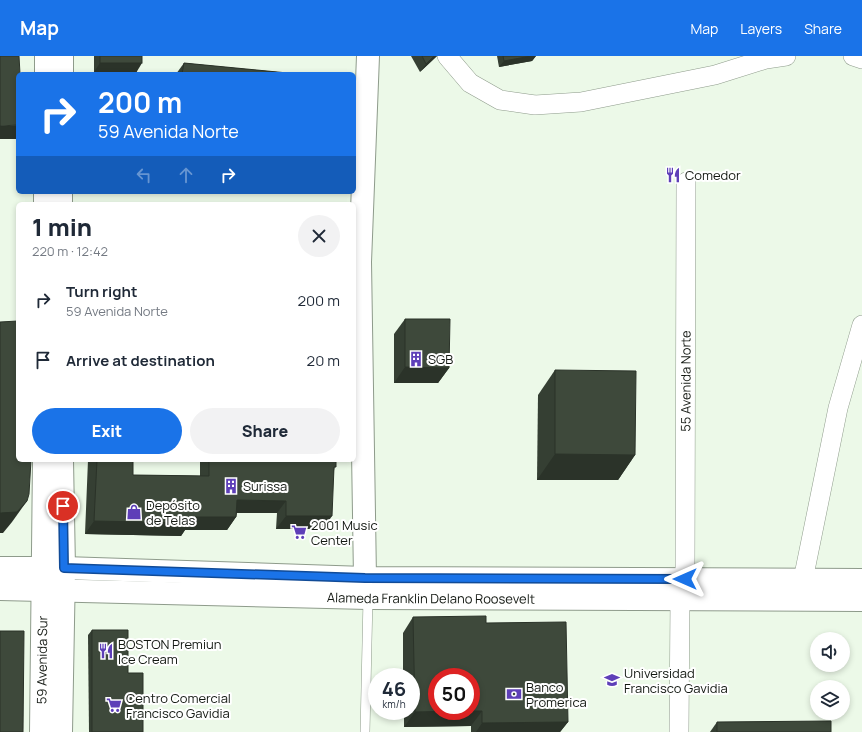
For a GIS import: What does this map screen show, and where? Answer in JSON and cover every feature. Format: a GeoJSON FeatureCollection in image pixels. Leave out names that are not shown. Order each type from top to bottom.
{"type":"FeatureCollection","features":[{"type":"Feature","properties":{"kind":"main road"},"geometry":{"type":"LineString","coordinates":[[46,56],[46,72]]}},
{"type":"Feature","properties":{"kind":"main road"},"geometry":{"type":"LineString","coordinates":[[62,56],[62,72]]}},
{"type":"Feature","properties":{"kind":"main road"},"geometry":{"type":"LineString","coordinates":[[366,588],[357,262],[368,56]]}},
{"type":"Feature","properties":{"kind":"main road"},"geometry":{"type":"LineString","coordinates":[[44,462],[53,578]]}},
{"type":"Feature","properties":{"kind":"main road"},"geometry":{"type":"LineString","coordinates":[[53,578],[62,462]]}},
{"type":"Feature","properties":{"kind":"main road","name":"Alameda Franklin Delano Roosevelt"},"geometry":{"type":"LineString","coordinates":[[0,568],[53,578],[366,588],[682,589],[862,600]]}},
{"type":"Feature","properties":{"kind":"main road","name":"Alameda Franklin Delano Roosevelt"},"geometry":{"type":"LineString","coordinates":[[0,589],[53,578]]}},
{"type":"Feature","properties":{"kind":"main road","name":"59 Avenida Sur"},"geometry":{"type":"LineString","coordinates":[[41,732],[53,578]]}},
{"type":"Feature","properties":{"kind":"main road","name":"59 Avenida Sur"},"geometry":{"type":"LineString","coordinates":[[53,578],[61,732]]}},
{"type":"Feature","properties":{"kind":"main road","name":"Alameda Franklin Delano Roosevelt"},"geometry":{"type":"LineString","coordinates":[[682,589],[803,580],[862,580]]}},
{"type":"Feature","properties":{"kind":"street"},"geometry":{"type":"LineString","coordinates":[[447,56],[470,82],[500,100],[535,105],[582,102],[715,75],[766,59],[786,56]]}},
{"type":"Feature","properties":{"kind":"street"},"geometry":{"type":"LineString","coordinates":[[853,56],[862,59]]}},
{"type":"Feature","properties":{"kind":"street","name":"55 Avenida Norte"},"geometry":{"type":"LineString","coordinates":[[679,732],[686,182]]}},
{"type":"Feature","properties":{"kind":"street"},"geometry":{"type":"LineString","coordinates":[[803,580],[838,408],[862,325]]}},
{"type":"Feature","properties":{"kind":"lane"},"geometry":{"type":"LineString","coordinates":[[366,588],[366,732]]}},
{"type":"Feature","properties":{"kind":"building"},"geometry":{"type":"Polygon","coordinates":[[[0,56],[19,56],[20,72],[16,72],[16,125],[0,126],[0,56]]]}},
{"type":"Feature","properties":{"kind":"building"},"geometry":{"type":"Polygon","coordinates":[[[100,56],[142,56],[142,63],[100,63],[100,56]]]}},
{"type":"Feature","properties":{"kind":"building"},"geometry":{"type":"Polygon","coordinates":[[[422,56],[434,56],[426,64],[422,56]]]}},
{"type":"Feature","properties":{"kind":"building"},"geometry":{"type":"Polygon","coordinates":[[[503,56],[531,56],[504,61],[503,56]]]}},
{"type":"Feature","properties":{"kind":"building"},"geometry":{"type":"Polygon","coordinates":[[[184,63],[277,72],[182,72],[184,63]]]}},
{"type":"Feature","properties":{"kind":"building"},"geometry":{"type":"Polygon","coordinates":[[[405,319],[450,319],[449,368],[405,367],[405,319]]]}},
{"type":"Feature","properties":{"kind":"building"},"geometry":{"type":"Polygon","coordinates":[[[16,321],[16,462],[31,462],[29,494],[27,501],[17,512],[0,513],[0,322],[16,321]]]}},
{"type":"Feature","properties":{"kind":"building"},"geometry":{"type":"Polygon","coordinates":[[[555,370],[636,371],[635,455],[555,454],[555,370]]]}},
{"type":"Feature","properties":{"kind":"building"},"geometry":{"type":"Polygon","coordinates":[[[97,462],[133,462],[133,475],[209,476],[209,462],[336,462],[336,467],[334,467],[332,516],[286,516],[286,501],[237,500],[236,517],[190,517],[190,523],[94,521],[97,462]]]}},
{"type":"Feature","properties":{"kind":"building","name":"Banco Promerica"},"geometry":{"type":"Polygon","coordinates":[[[486,616],[486,623],[566,622],[568,722],[482,723],[482,711],[480,711],[480,668],[428,668],[428,712],[420,712],[420,668],[414,668],[413,617],[486,616]]]}},
{"type":"Feature","properties":{"kind":"building"},"geometry":{"type":"Polygon","coordinates":[[[92,630],[128,630],[128,673],[143,673],[143,732],[92,732],[92,630]]]}},
{"type":"Feature","properties":{"kind":"building"},"geometry":{"type":"Polygon","coordinates":[[[0,631],[24,631],[23,732],[0,732],[0,631]]]}},
{"type":"Feature","properties":{"kind":"building"},"geometry":{"type":"Polygon","coordinates":[[[831,721],[831,732],[717,732],[717,722],[831,721]]]}},
{"type":"Feature","properties":{"kind":"place","name":"Comedor"},"geometry":{"type":"Point","coordinates":[673,175]}},
{"type":"Feature","properties":{"kind":"place","name":"SGB"},"geometry":{"type":"Point","coordinates":[416,359]}},
{"type":"Feature","properties":{"kind":"place","name":"Surissa"},"geometry":{"type":"Point","coordinates":[231,486]}},
{"type":"Feature","properties":{"kind":"place","name":"Depósito de Telas"},"geometry":{"type":"Point","coordinates":[134,512]}},
{"type":"Feature","properties":{"kind":"place","name":"2001 Music Center"},"geometry":{"type":"Point","coordinates":[299,532]}},
{"type":"Feature","properties":{"kind":"place","name":"BOSTON Premiun Ice Cream"},"geometry":{"type":"Point","coordinates":[106,651]}},
{"type":"Feature","properties":{"kind":"place","name":"Universidad Francisco Gavidia"},"geometry":{"type":"Point","coordinates":[612,680]}},
{"type":"Feature","properties":{"kind":"place","name":"Banco Promerica"},"geometry":{"type":"Point","coordinates":[514,694]}},
{"type":"Feature","properties":{"kind":"place","name":"Centro Comercial Francisco Gavidia"},"geometry":{"type":"Point","coordinates":[114,705]}},
{"type":"Feature","properties":{"kind":"route"},"geometry":{"type":"LineString","coordinates":[[63,506],[64,568],[365,578],[685,579]]}}]}
